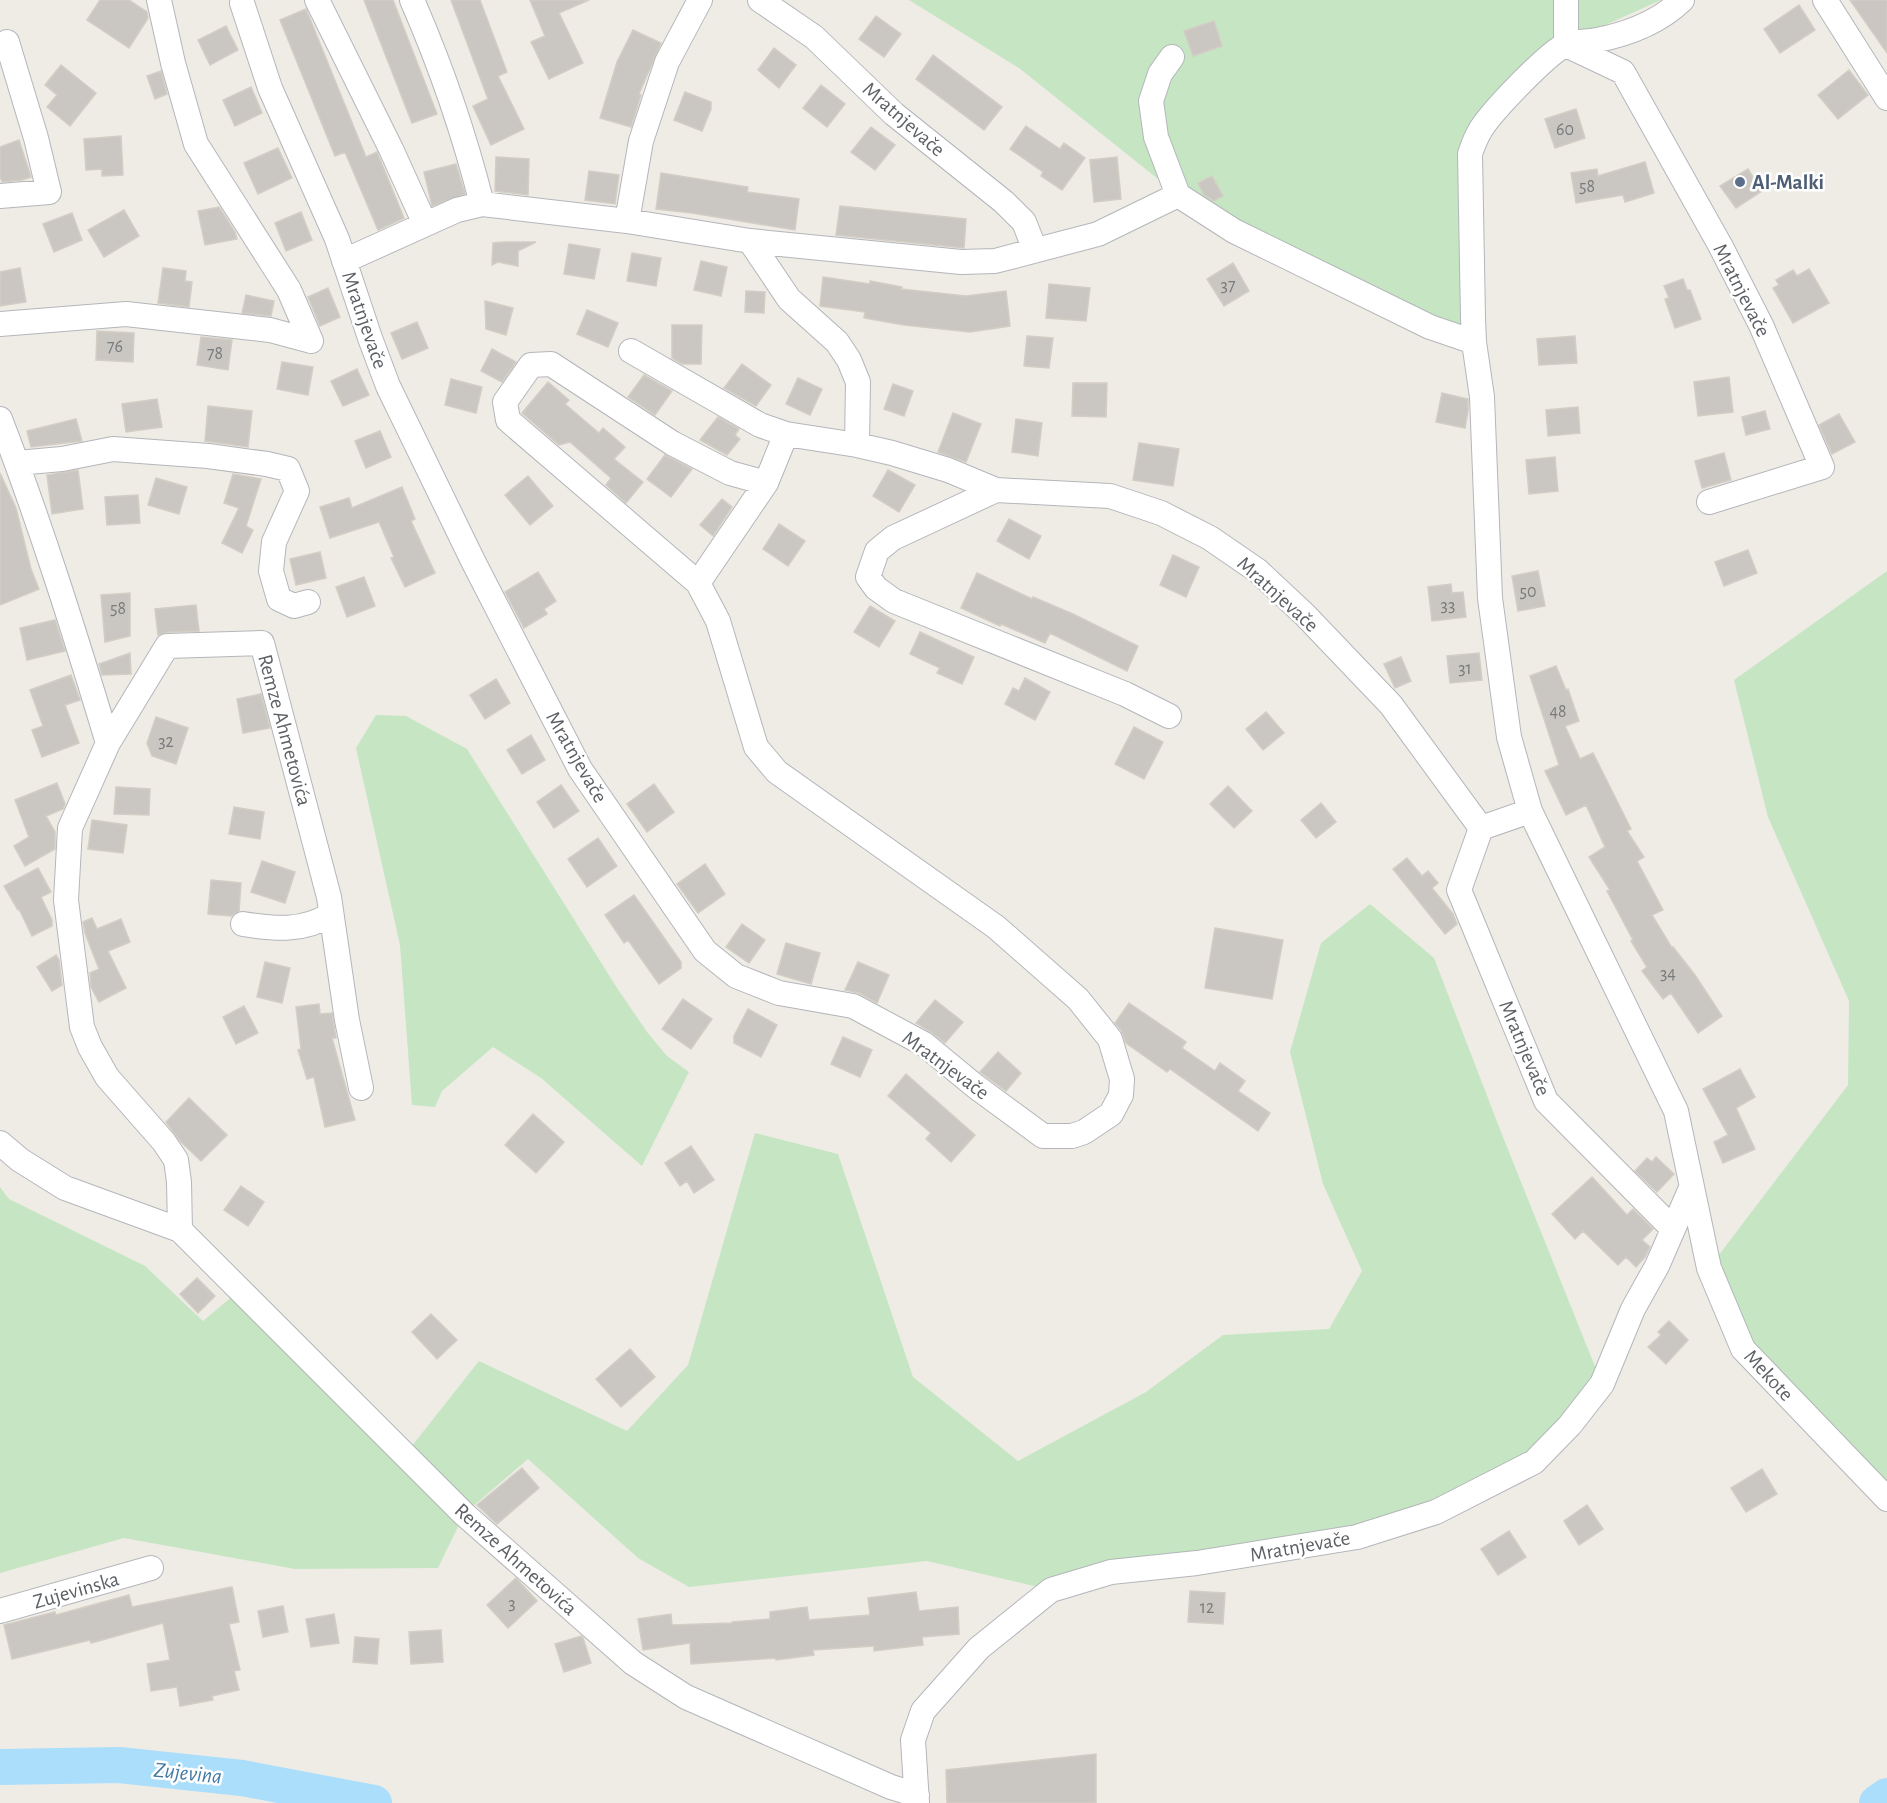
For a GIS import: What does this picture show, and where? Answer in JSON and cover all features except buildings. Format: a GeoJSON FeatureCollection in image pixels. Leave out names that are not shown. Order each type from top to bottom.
{"type":"FeatureCollection","features":[{"type":"Feature","properties":{"kind":"street"},"geometry":{"type":"LineString","coordinates":[[0,324],[126,314],[270,330],[311,341],[289,290],[241,218],[196,144],[173,63],[159,0]]}},
{"type":"Feature","properties":{"kind":"street"},"geometry":{"type":"LineString","coordinates":[[317,0],[425,224]]}},
{"type":"Feature","properties":{"kind":"street"},"geometry":{"type":"LineString","coordinates":[[412,0],[454,105],[482,204]]}},
{"type":"Feature","properties":{"kind":"street"},"geometry":{"type":"LineString","coordinates":[[627,221],[641,141],[663,73],[700,0]]}},
{"type":"Feature","properties":{"kind":"street","name":"Mratnjevače"},"geometry":{"type":"LineString","coordinates":[[760,0],[814,37],[894,114],[1004,202],[1024,222],[1035,250]]}},
{"type":"Feature","properties":{"kind":"street"},"geometry":{"type":"LineString","coordinates":[[1566,0],[1566,45]]}},
{"type":"Feature","properties":{"kind":"street"},"geometry":{"type":"LineString","coordinates":[[1682,0],[1668,14],[1633,30],[1597,40],[1566,45],[1540,64],[1482,126],[1470,154],[1474,342],[1482,397],[1490,598],[1509,737],[1530,811],[1676,1111],[1691,1188]]}},
{"type":"Feature","properties":{"kind":"street"},"geometry":{"type":"LineString","coordinates":[[1825,0],[1887,98]]}},
{"type":"Feature","properties":{"kind":"street","name":"Mratnjevače"},"geometry":{"type":"LineString","coordinates":[[240,1],[270,88],[337,239],[388,386],[473,561],[580,769],[705,951],[736,976],[779,993],[853,1006],[924,1044],[975,1086],[1044,1136],[1072,1136],[1084,1132],[1111,1114],[1121,1095],[1122,1079],[1110,1039],[1078,999],[996,927],[777,772],[756,747],[718,621],[698,583],[508,420],[505,402],[531,365],[551,364],[672,443],[730,473],[766,483]]}},
{"type":"Feature","properties":{"kind":"street"},"geometry":{"type":"LineString","coordinates":[[0,196],[49,192],[36,138],[7,42]]}},
{"type":"Feature","properties":{"kind":"street","name":"Mratnjevače"},"geometry":{"type":"LineString","coordinates":[[1566,45],[1623,72],[1720,244],[1761,325],[1822,467],[1709,502]]}},
{"type":"Feature","properties":{"kind":"street"},"geometry":{"type":"LineString","coordinates":[[1172,57],[1160,74],[1151,102],[1156,137],[1178,195],[1234,231],[1430,327],[1474,342]]}},
{"type":"Feature","properties":{"kind":"street","name":"Mratnjevače"},"geometry":{"type":"LineString","coordinates":[[344,261],[457,210],[482,204],[627,221],[750,241],[961,262],[995,261],[1098,234],[1178,195]]}},
{"type":"Feature","properties":{"kind":"street"},"geometry":{"type":"LineString","coordinates":[[750,241],[789,299],[837,342],[849,360],[858,382],[857,445]]}},
{"type":"Feature","properties":{"kind":"street","name":"Mratnjevače"},"geometry":{"type":"LineString","coordinates":[[631,351],[760,425],[786,434],[857,445],[948,470],[996,490],[1110,496],[1161,513],[1210,538],[1258,571],[1305,615],[1391,705],[1481,828],[1459,890],[1546,1101],[1673,1229]]}},
{"type":"Feature","properties":{"kind":"street"},"geometry":{"type":"LineString","coordinates":[[0,419],[80,649],[108,742]]}},
{"type":"Feature","properties":{"kind":"street"},"geometry":{"type":"LineString","coordinates":[[698,583],[766,483],[786,434]]}},
{"type":"Feature","properties":{"kind":"street"},"geometry":{"type":"LineString","coordinates":[[17,463],[62,459],[113,449],[208,456],[288,469],[297,491],[274,542],[271,571],[279,599],[294,606],[308,602]]}},
{"type":"Feature","properties":{"kind":"street","name":"Mratnjevače"},"geometry":{"type":"LineString","coordinates":[[996,490],[893,538],[877,551],[868,577],[876,588],[894,601],[1125,694],[1170,716]]}},
{"type":"Feature","properties":{"kind":"street","name":"Remze Ahmetovića"},"geometry":{"type":"LineString","coordinates":[[180,1230],[176,1160],[164,1142],[107,1077],[82,1027],[66,900],[70,828],[108,742],[167,646],[262,643],[329,897],[347,1020],[361,1088]]}},
{"type":"Feature","properties":{"kind":"street"},"geometry":{"type":"LineString","coordinates":[[1481,828],[1530,811]]}},
{"type":"Feature","properties":{"kind":"street"},"geometry":{"type":"LineString","coordinates":[[243,924],[269,928],[297,926],[316,923],[331,914]]}},
{"type":"Feature","properties":{"kind":"street","name":"Remze Ahmetovića"},"geometry":{"type":"LineString","coordinates":[[0,1143],[21,1160],[65,1188],[180,1230],[464,1514],[633,1663],[686,1697],[917,1799]]}},
{"type":"Feature","properties":{"kind":"street","name":"Mratnjevače"},"geometry":{"type":"LineString","coordinates":[[917,1799],[913,1740],[923,1711],[979,1648],[1051,1590],[1111,1572],[1197,1563],[1357,1536],[1436,1512],[1534,1462],[1570,1425],[1602,1384],[1633,1309],[1657,1266],[1691,1188]]}},
{"type":"Feature","properties":{"kind":"street","name":"Mekote"},"geometry":{"type":"LineString","coordinates":[[1691,1188],[1709,1268],[1743,1349],[1887,1499]]}},
{"type":"Feature","properties":{"kind":"street","name":"Zujevinska"},"geometry":{"type":"LineString","coordinates":[[0,1611],[151,1568]]}},
{"type":"Feature","properties":{"kind":"green space"},"geometry":{"type":"Polygon","coordinates":[[[909,0],[1661,0],[1583,35],[1567,13],[1566,45],[1482,126],[1474,342],[1178,195],[1019,68],[909,0]]]}},
{"type":"Feature","properties":{"kind":"green space"},"geometry":{"type":"Polygon","coordinates":[[[1887,571],[1887,1499],[1743,1349],[1709,1268],[1848,1085],[1849,1001],[1768,817],[1734,680],[1887,571]]]}},
{"type":"Feature","properties":{"kind":"green space"},"geometry":{"type":"Polygon","coordinates":[[[376,715],[406,716],[467,749],[647,1032],[667,1056],[689,1072],[642,1166],[541,1078],[493,1047],[442,1091],[435,1107],[412,1105],[400,945],[356,748],[376,715]]]}},
{"type":"Feature","properties":{"kind":"green space"},"geometry":{"type":"Polygon","coordinates":[[[1370,904],[1434,958],[1602,1384],[1534,1462],[1436,1512],[1051,1590],[927,1561],[689,1587],[638,1558],[528,1459],[464,1514],[438,1568],[295,1569],[124,1538],[0,1573],[0,1187],[9,1199],[145,1266],[203,1321],[241,1289],[404,1456],[479,1361],[627,1431],[688,1365],[755,1133],[838,1154],[913,1377],[1018,1461],[1146,1392],[1223,1335],[1329,1329],[1362,1271],[1323,1184],[1290,1052],[1321,943],[1370,904]]]}},
{"type":"Feature","properties":{"kind":"waterway","name":"Zujevina"},"geometry":{"type":"LineString","coordinates":[[0,1767],[119,1765],[242,1778],[374,1803]]}},
{"type":"Feature","properties":{"kind":"waterway","name":"Zujevina"},"geometry":{"type":"LineString","coordinates":[[1877,1803],[1887,1796]]}},
{"type":"Feature","properties":{"kind":"place","name":"Al-Malki"},"geometry":{"type":"Point","coordinates":[1740,182]}}]}
